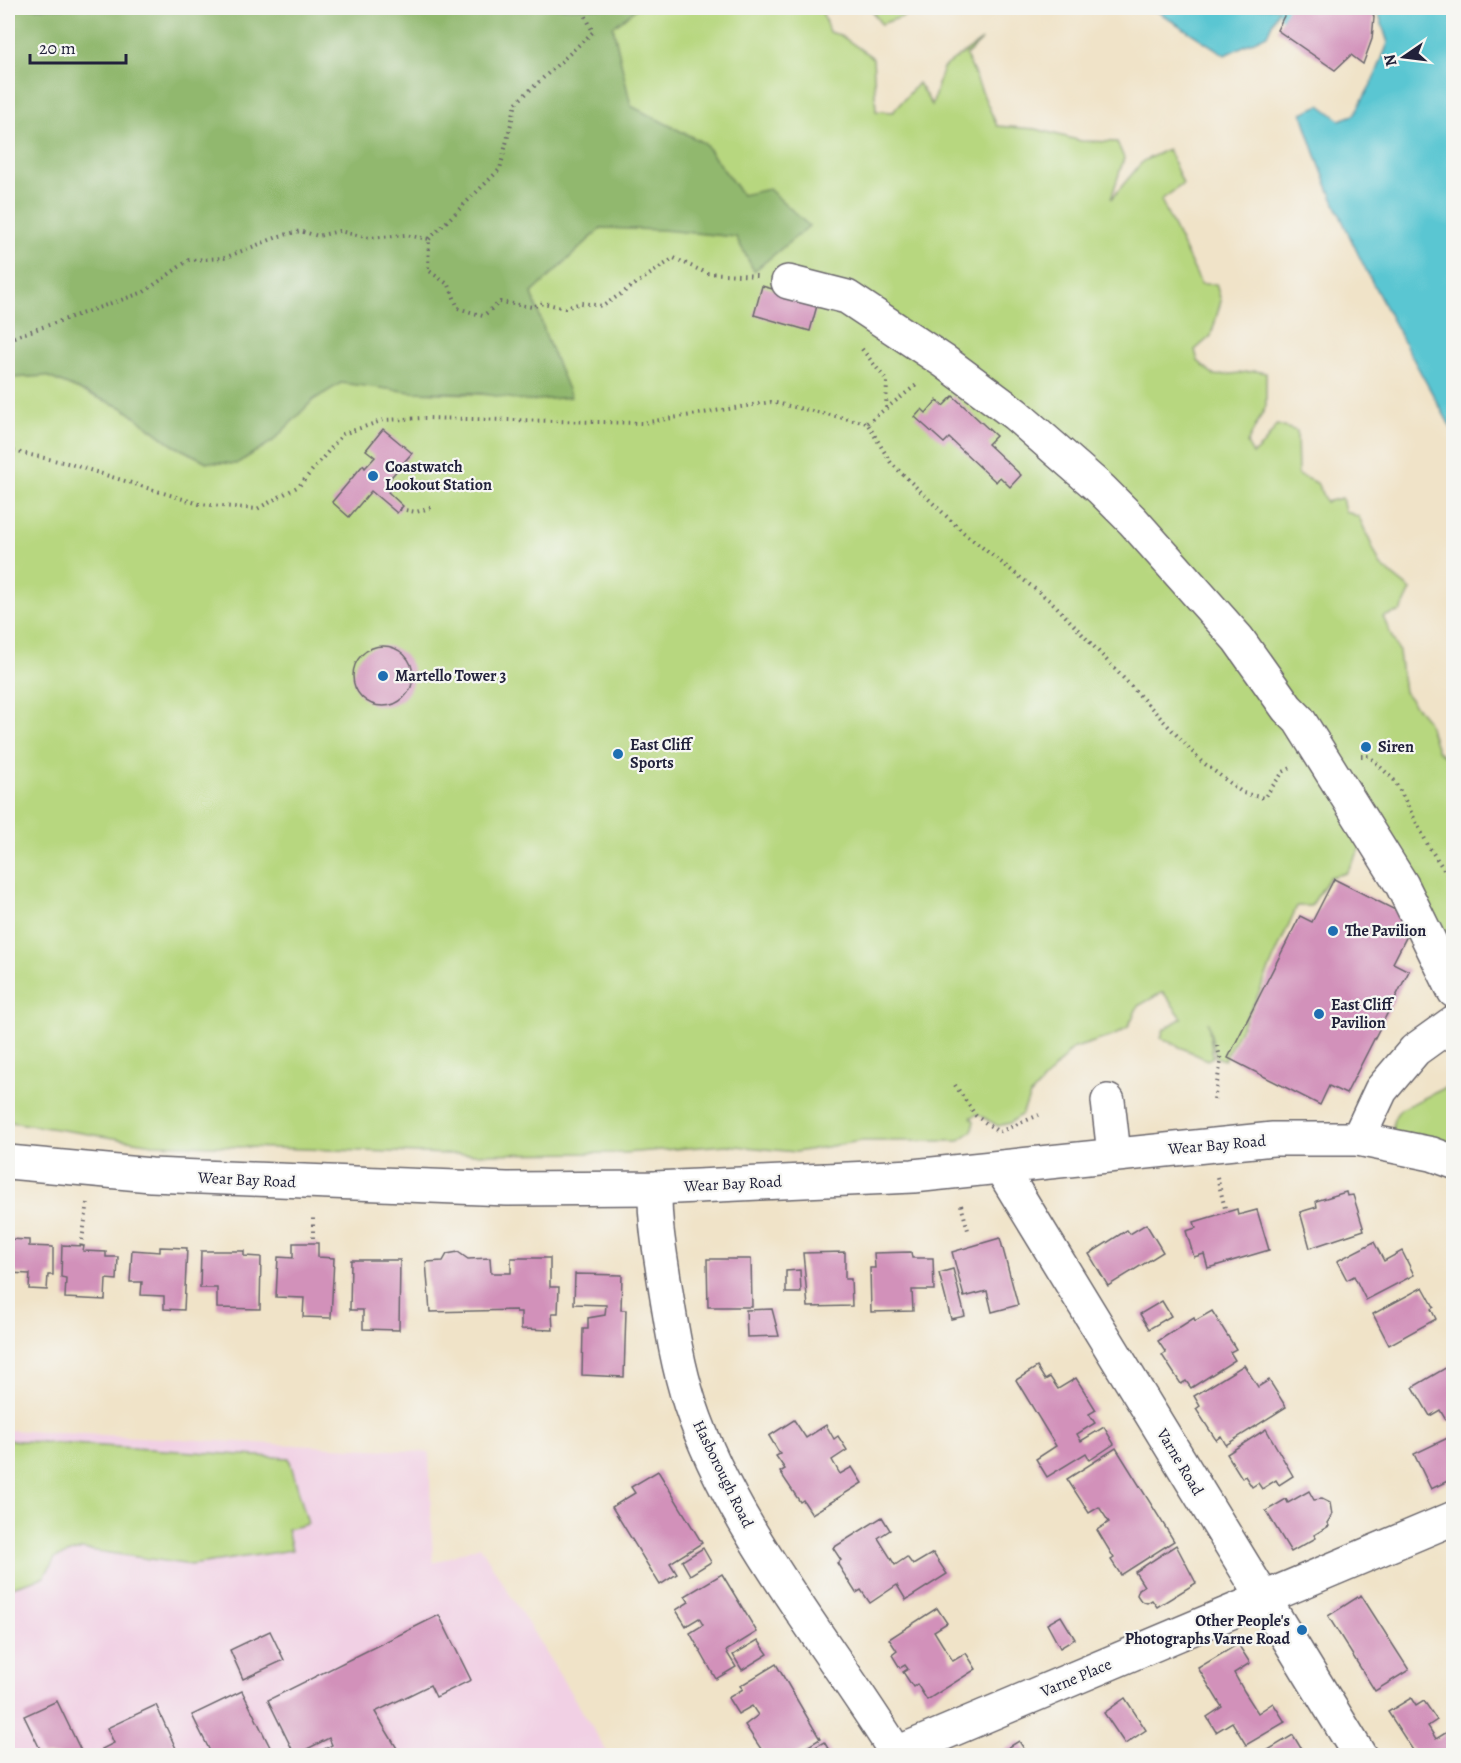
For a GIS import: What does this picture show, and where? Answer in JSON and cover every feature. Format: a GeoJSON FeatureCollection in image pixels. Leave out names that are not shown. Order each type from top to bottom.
{"type":"FeatureCollection","features":[{"type":"Feature","properties":{"kind":"street"},"geometry":{"type":"LineString","coordinates":[[788,282],[847,297],[945,362],[1015,414],[1101,489],[1133,521],[1238,639],[1287,708],[1299,720],[1402,885],[1454,991]]}},
{"type":"Feature","properties":{"kind":"street"},"geometry":{"type":"LineString","coordinates":[[1358,1139],[1381,1090],[1415,1050],[1454,1022]]}},
{"type":"Feature","properties":{"kind":"street"},"geometry":{"type":"LineString","coordinates":[[1108,1101],[1114,1154]]}},
{"type":"Feature","properties":{"kind":"street","name":"Wear Bay Road"},"geometry":{"type":"LineString","coordinates":[[8,1162],[151,1175],[507,1190],[655,1188],[913,1176],[1273,1139],[1358,1139],[1432,1154],[1454,1162]]}},
{"type":"Feature","properties":{"kind":"street","name":"Varne Road"},"geometry":{"type":"LineString","coordinates":[[1001,1168],[1360,1755]]}},
{"type":"Feature","properties":{"kind":"street","name":"Hasborough Road"},"geometry":{"type":"LineString","coordinates":[[655,1188],[654,1218],[676,1350],[690,1404],[713,1461],[742,1518],[898,1754]]}},
{"type":"Feature","properties":{"kind":"street","name":"Varne Place"},"geometry":{"type":"LineString","coordinates":[[898,1754],[1454,1518]]}},
{"type":"Feature","properties":{"kind":"path"},"geometry":{"type":"LineString","coordinates":[[582,8],[594,32],[516,103],[500,169],[429,239],[428,270],[449,285],[458,308],[483,316],[500,302],[532,307],[543,303],[565,308],[581,303],[603,306],[674,258],[706,273],[738,273],[788,282]]}},
{"type":"Feature","properties":{"kind":"path"},"geometry":{"type":"LineString","coordinates":[[8,339],[144,292],[189,260],[224,258],[280,236],[300,231],[318,236],[339,231],[370,238],[405,235],[429,239]]}},
{"type":"Feature","properties":{"kind":"path"},"geometry":{"type":"LineString","coordinates":[[867,423],[945,362]]}},
{"type":"Feature","properties":{"kind":"path"},"geometry":{"type":"LineString","coordinates":[[8,450],[67,463],[199,504],[257,509],[300,486],[343,434],[384,420],[425,418],[642,423],[771,402],[867,423],[891,463],[964,533],[1054,604],[1201,761],[1243,793],[1264,798],[1283,772]]}},
{"type":"Feature","properties":{"kind":"path"},"geometry":{"type":"LineString","coordinates":[[400,509],[416,512],[433,507]]}},
{"type":"Feature","properties":{"kind":"path"},"geometry":{"type":"LineString","coordinates":[[1214,1100],[1221,1061],[1217,1045]]}},
{"type":"Feature","properties":{"kind":"path"},"geometry":{"type":"LineString","coordinates":[[955,1085],[976,1116],[999,1132],[1039,1115]]}},
{"type":"Feature","properties":{"kind":"path"},"geometry":{"type":"LineString","coordinates":[[1217,1176],[1226,1212]]}},
{"type":"Feature","properties":{"kind":"path"},"geometry":{"type":"LineString","coordinates":[[81,1246],[90,1192]]}},
{"type":"Feature","properties":{"kind":"path"},"geometry":{"type":"LineString","coordinates":[[958,1195],[968,1230]]}},
{"type":"Feature","properties":{"kind":"path"},"geometry":{"type":"LineString","coordinates":[[312,1238],[313,1210]]}},
{"type":"Feature","properties":{"kind":"shaded area"},"geometry":{"type":"Polygon","coordinates":[[[8,1430],[429,1452],[433,1563],[480,1546],[609,1755],[8,1755],[8,1430]]]}},
{"type":"Feature","properties":{"kind":"green space"},"geometry":{"type":"Polygon","coordinates":[[[8,8],[637,8],[613,27],[631,106],[704,143],[742,195],[769,189],[809,226],[754,271],[736,237],[663,230],[601,228],[532,293],[547,339],[571,397],[528,401],[477,393],[412,392],[341,383],[313,400],[273,441],[236,464],[207,462],[173,445],[123,408],[46,376],[8,378],[8,8]]]}},
{"type":"Feature","properties":{"kind":"green space","name":"East Cliff Sports"},"geometry":{"type":"Polygon","coordinates":[[[637,8],[821,8],[829,32],[840,35],[873,58],[876,111],[893,112],[918,83],[932,105],[943,68],[982,40],[966,55],[997,126],[1036,129],[1081,141],[1117,142],[1124,158],[1111,199],[1143,161],[1168,149],[1183,184],[1161,200],[1201,284],[1216,284],[1221,301],[1211,336],[1195,350],[1198,361],[1215,376],[1256,371],[1266,373],[1266,406],[1247,443],[1253,454],[1264,444],[1277,425],[1297,431],[1298,475],[1317,483],[1326,502],[1342,498],[1345,511],[1359,517],[1381,566],[1411,590],[1401,611],[1383,617],[1399,652],[1404,692],[1427,720],[1437,750],[1453,764],[1453,963],[1364,843],[1346,873],[1330,877],[1311,906],[1297,906],[1256,999],[1224,1060],[1216,1057],[1208,1022],[1213,1057],[1207,1060],[1161,1038],[1164,1029],[1182,1018],[1163,992],[1138,1006],[1128,1027],[1115,1035],[1072,1049],[1030,1096],[1022,1114],[1010,1123],[998,1126],[978,1114],[971,1117],[974,1121],[972,1131],[958,1141],[861,1141],[796,1152],[726,1145],[624,1153],[450,1154],[153,1144],[11,1122],[8,1116],[8,378],[46,376],[123,408],[173,445],[207,462],[236,464],[273,441],[313,400],[341,382],[412,392],[570,397],[532,293],[601,228],[663,229],[736,237],[742,195],[704,143],[630,106],[613,27],[637,8]]]}},
{"type":"Feature","properties":{"kind":"green space"},"geometry":{"type":"Polygon","coordinates":[[[870,8],[907,8],[905,16],[881,24],[870,8]]]}},
{"type":"Feature","properties":{"kind":"green space"},"geometry":{"type":"Polygon","coordinates":[[[1453,1084],[1453,1163],[1393,1134],[1393,1127],[1395,1118],[1401,1109],[1453,1084]]]}},
{"type":"Feature","properties":{"kind":"green space"},"geometry":{"type":"Polygon","coordinates":[[[8,1440],[289,1458],[308,1524],[287,1529],[292,1550],[191,1565],[82,1549],[55,1558],[44,1577],[8,1588],[8,1440]]]}},
{"type":"Feature","properties":{"kind":"water"},"geometry":{"type":"Polygon","coordinates":[[[1152,8],[1279,8],[1267,35],[1225,55],[1152,8]]]}},
{"type":"Feature","properties":{"kind":"water"},"geometry":{"type":"Polygon","coordinates":[[[1377,8],[1453,8],[1453,431],[1389,315],[1350,236],[1316,155],[1302,113],[1320,105],[1340,120],[1354,115],[1374,79],[1388,43],[1377,8]]]}},
{"type":"Feature","properties":{"kind":"building"},"geometry":{"type":"Polygon","coordinates":[[[1288,8],[1371,8],[1374,17],[1372,39],[1363,64],[1351,55],[1335,70],[1277,30],[1288,8]]]}},
{"type":"Feature","properties":{"kind":"building"},"geometry":{"type":"Polygon","coordinates":[[[762,286],[818,302],[810,331],[754,315],[762,286]]]}},
{"type":"Feature","properties":{"kind":"building"},"geometry":{"type":"Polygon","coordinates":[[[953,396],[996,436],[988,444],[1021,475],[1010,487],[1000,477],[996,482],[949,438],[944,443],[915,417],[922,409],[926,413],[937,400],[943,406],[953,396]]]}},
{"type":"Feature","properties":{"kind":"building","name":"Coastwatch Lookout Station"},"geometry":{"type":"Polygon","coordinates":[[[383,429],[412,453],[386,483],[391,488],[388,492],[403,506],[397,513],[371,491],[349,517],[332,502],[363,465],[365,468],[375,457],[366,450],[383,429]]]}},
{"type":"Feature","properties":{"kind":"building","name":"Martello Tower 3"},"geometry":{"type":"Polygon","coordinates":[[[377,646],[389,646],[400,651],[408,659],[413,676],[411,688],[400,701],[389,706],[377,706],[366,701],[358,693],[353,682],[353,670],[358,659],[366,651],[377,646]]]}},
{"type":"Feature","properties":{"kind":"building","name":"East Cliff Pavilion"},"geometry":{"type":"Polygon","coordinates":[[[1334,879],[1415,920],[1393,963],[1409,971],[1346,1094],[1329,1086],[1320,1105],[1228,1058],[1300,916],[1312,922],[1334,879]]]}},
{"type":"Feature","properties":{"kind":"building"},"geometry":{"type":"Polygon","coordinates":[[[1346,1192],[1347,1196],[1353,1195],[1364,1230],[1310,1248],[1300,1212],[1317,1207],[1316,1201],[1346,1192]]]}},
{"type":"Feature","properties":{"kind":"building"},"geometry":{"type":"Polygon","coordinates":[[[1237,1209],[1238,1215],[1257,1210],[1269,1250],[1208,1268],[1204,1254],[1194,1257],[1186,1231],[1196,1228],[1194,1222],[1237,1209]]]}},
{"type":"Feature","properties":{"kind":"building"},"geometry":{"type":"Polygon","coordinates":[[[1146,1224],[1163,1252],[1108,1286],[1089,1254],[1127,1230],[1130,1234],[1146,1224]]]}},
{"type":"Feature","properties":{"kind":"building"},"geometry":{"type":"Polygon","coordinates":[[[1000,1238],[1018,1305],[992,1312],[987,1291],[964,1297],[952,1252],[1000,1238]]]}},
{"type":"Feature","properties":{"kind":"building"},"geometry":{"type":"Polygon","coordinates":[[[8,1239],[29,1240],[29,1246],[53,1247],[53,1275],[48,1275],[47,1290],[29,1289],[30,1274],[8,1273],[8,1239]]]}},
{"type":"Feature","properties":{"kind":"building"},"geometry":{"type":"Polygon","coordinates":[[[1374,1242],[1384,1261],[1402,1251],[1414,1275],[1366,1300],[1354,1276],[1347,1280],[1337,1261],[1374,1242]]]}},
{"type":"Feature","properties":{"kind":"building"},"geometry":{"type":"Polygon","coordinates":[[[293,1243],[318,1243],[318,1257],[334,1258],[331,1318],[303,1317],[304,1298],[276,1297],[278,1257],[293,1258],[293,1243]]]}},
{"type":"Feature","properties":{"kind":"building"},"geometry":{"type":"Polygon","coordinates":[[[62,1245],[84,1246],[83,1251],[106,1252],[106,1257],[118,1257],[117,1280],[106,1279],[105,1300],[65,1298],[66,1278],[61,1277],[62,1245]]]}},
{"type":"Feature","properties":{"kind":"building"},"geometry":{"type":"Polygon","coordinates":[[[160,1247],[187,1248],[184,1310],[164,1309],[164,1296],[141,1295],[142,1282],[130,1282],[132,1250],[160,1252],[160,1247]]]}},
{"type":"Feature","properties":{"kind":"building"},"geometry":{"type":"Polygon","coordinates":[[[201,1251],[244,1251],[244,1256],[261,1257],[260,1309],[217,1308],[217,1288],[200,1288],[201,1251]]]}},
{"type":"Feature","properties":{"kind":"building"},"geometry":{"type":"Polygon","coordinates":[[[458,1252],[468,1259],[490,1258],[491,1273],[511,1273],[511,1258],[550,1258],[550,1287],[559,1287],[558,1313],[552,1313],[553,1330],[521,1329],[521,1312],[516,1312],[516,1310],[430,1312],[426,1262],[443,1261],[447,1254],[458,1252]]]}},
{"type":"Feature","properties":{"kind":"building"},"geometry":{"type":"Polygon","coordinates":[[[845,1252],[845,1279],[851,1279],[852,1306],[808,1307],[803,1253],[845,1252]]]}},
{"type":"Feature","properties":{"kind":"building"},"geometry":{"type":"Polygon","coordinates":[[[911,1252],[912,1258],[933,1258],[934,1290],[912,1290],[913,1311],[871,1312],[870,1268],[875,1268],[874,1253],[911,1252]]]}},
{"type":"Feature","properties":{"kind":"building"},"geometry":{"type":"Polygon","coordinates":[[[707,1259],[751,1259],[752,1307],[708,1307],[707,1259]]]}},
{"type":"Feature","properties":{"kind":"building"},"geometry":{"type":"Polygon","coordinates":[[[351,1260],[400,1260],[399,1330],[363,1329],[363,1310],[350,1310],[351,1260]]]}},
{"type":"Feature","properties":{"kind":"building"},"geometry":{"type":"Polygon","coordinates":[[[953,1269],[965,1316],[951,1319],[939,1273],[953,1269]]]}},
{"type":"Feature","properties":{"kind":"building"},"geometry":{"type":"Polygon","coordinates":[[[800,1270],[801,1293],[786,1293],[786,1271],[800,1270]]]}},
{"type":"Feature","properties":{"kind":"building"},"geometry":{"type":"Polygon","coordinates":[[[575,1274],[622,1275],[621,1310],[626,1310],[624,1377],[582,1375],[583,1329],[588,1329],[588,1318],[605,1315],[606,1305],[574,1304],[575,1274]]]}},
{"type":"Feature","properties":{"kind":"building"},"geometry":{"type":"Polygon","coordinates":[[[1423,1287],[1434,1307],[1431,1309],[1436,1319],[1389,1345],[1373,1314],[1423,1287]]]}},
{"type":"Feature","properties":{"kind":"building"},"geometry":{"type":"Polygon","coordinates":[[[1162,1301],[1171,1316],[1149,1329],[1140,1314],[1162,1301]]]}},
{"type":"Feature","properties":{"kind":"building"},"geometry":{"type":"Polygon","coordinates":[[[772,1309],[779,1336],[747,1337],[746,1310],[772,1309]]]}},
{"type":"Feature","properties":{"kind":"building"},"geometry":{"type":"Polygon","coordinates":[[[1212,1311],[1236,1349],[1230,1352],[1235,1360],[1191,1388],[1186,1381],[1181,1384],[1162,1355],[1166,1353],[1158,1341],[1194,1318],[1195,1321],[1212,1311]]]}},
{"type":"Feature","properties":{"kind":"building"},"geometry":{"type":"Polygon","coordinates":[[[1454,1363],[1454,1418],[1447,1422],[1440,1410],[1430,1416],[1413,1387],[1454,1363]]]}},
{"type":"Feature","properties":{"kind":"building"},"geometry":{"type":"Polygon","coordinates":[[[1244,1365],[1258,1387],[1269,1380],[1286,1407],[1226,1445],[1221,1436],[1216,1440],[1196,1409],[1200,1406],[1194,1396],[1244,1365]]]}},
{"type":"Feature","properties":{"kind":"building"},"geometry":{"type":"Polygon","coordinates":[[[1037,1367],[1045,1380],[1050,1377],[1058,1389],[1076,1378],[1096,1410],[1089,1414],[1095,1423],[1077,1434],[1081,1441],[1104,1427],[1114,1444],[1090,1460],[1086,1453],[1047,1477],[1036,1459],[1056,1446],[1016,1380],[1037,1367]]]}},
{"type":"Feature","properties":{"kind":"building"},"geometry":{"type":"Polygon","coordinates":[[[794,1420],[806,1438],[826,1425],[834,1439],[838,1436],[847,1450],[832,1460],[840,1474],[852,1467],[862,1483],[812,1514],[803,1500],[800,1502],[780,1472],[785,1469],[776,1456],[780,1454],[769,1436],[794,1420]]]}},
{"type":"Feature","properties":{"kind":"building"},"geometry":{"type":"Polygon","coordinates":[[[1266,1429],[1293,1476],[1279,1485],[1276,1480],[1262,1489],[1258,1483],[1252,1487],[1245,1476],[1242,1478],[1227,1454],[1266,1429]]]}},
{"type":"Feature","properties":{"kind":"building"},"geometry":{"type":"Polygon","coordinates":[[[1454,1435],[1454,1478],[1431,1489],[1414,1454],[1454,1435]]]}},
{"type":"Feature","properties":{"kind":"building"},"geometry":{"type":"Polygon","coordinates":[[[1116,1448],[1174,1541],[1121,1575],[1111,1560],[1114,1558],[1097,1530],[1109,1522],[1099,1507],[1089,1513],[1067,1479],[1116,1448]]]}},
{"type":"Feature","properties":{"kind":"building"},"geometry":{"type":"Polygon","coordinates":[[[658,1471],[702,1543],[670,1563],[677,1574],[660,1585],[612,1507],[635,1493],[631,1487],[658,1471]]]}},
{"type":"Feature","properties":{"kind":"building"},"geometry":{"type":"Polygon","coordinates":[[[1309,1491],[1314,1500],[1322,1499],[1330,1503],[1332,1515],[1327,1523],[1329,1526],[1314,1535],[1316,1538],[1291,1552],[1266,1511],[1286,1499],[1288,1503],[1309,1491]]]}},
{"type":"Feature","properties":{"kind":"building"},"geometry":{"type":"Polygon","coordinates":[[[882,1517],[890,1530],[878,1538],[895,1565],[907,1557],[913,1565],[933,1553],[947,1574],[906,1600],[897,1585],[870,1603],[861,1590],[856,1593],[837,1563],[841,1560],[833,1548],[882,1517]]]}},
{"type":"Feature","properties":{"kind":"building"},"geometry":{"type":"Polygon","coordinates":[[[1176,1545],[1196,1583],[1157,1607],[1152,1600],[1147,1603],[1141,1601],[1137,1595],[1139,1589],[1144,1586],[1135,1572],[1176,1545]]]}},
{"type":"Feature","properties":{"kind":"building"},"geometry":{"type":"Polygon","coordinates":[[[703,1548],[711,1562],[690,1575],[682,1561],[703,1548]]]}},
{"type":"Feature","properties":{"kind":"building"},"geometry":{"type":"Polygon","coordinates":[[[722,1574],[757,1632],[726,1651],[736,1667],[716,1679],[690,1633],[703,1625],[699,1618],[686,1626],[676,1610],[689,1602],[685,1596],[722,1574]]]}},
{"type":"Feature","properties":{"kind":"building"},"geometry":{"type":"Polygon","coordinates":[[[1361,1595],[1409,1670],[1375,1691],[1328,1616],[1361,1595]]]}},
{"type":"Feature","properties":{"kind":"building"},"geometry":{"type":"Polygon","coordinates":[[[937,1608],[947,1623],[934,1631],[942,1644],[953,1661],[966,1653],[976,1669],[927,1700],[917,1684],[913,1687],[903,1672],[908,1669],[905,1665],[900,1668],[892,1655],[897,1651],[889,1639],[937,1608]]]}},
{"type":"Feature","properties":{"kind":"building"},"geometry":{"type":"Polygon","coordinates":[[[439,1615],[471,1680],[436,1697],[430,1685],[375,1712],[401,1755],[318,1755],[317,1753],[332,1745],[329,1738],[295,1755],[268,1700],[439,1615]]]}},
{"type":"Feature","properties":{"kind":"building"},"geometry":{"type":"Polygon","coordinates":[[[1061,1616],[1075,1639],[1060,1648],[1047,1624],[1061,1616]]]}},
{"type":"Feature","properties":{"kind":"building"},"geometry":{"type":"Polygon","coordinates":[[[270,1631],[284,1660],[243,1679],[230,1650],[270,1631]]]}},
{"type":"Feature","properties":{"kind":"building"},"geometry":{"type":"Polygon","coordinates":[[[758,1640],[768,1654],[742,1670],[733,1655],[758,1640]]]}},
{"type":"Feature","properties":{"kind":"building"},"geometry":{"type":"Polygon","coordinates":[[[1238,1644],[1250,1663],[1234,1673],[1244,1691],[1258,1713],[1273,1703],[1285,1722],[1246,1745],[1232,1722],[1216,1732],[1207,1717],[1222,1707],[1198,1668],[1238,1644]]]}},
{"type":"Feature","properties":{"kind":"building"},"geometry":{"type":"Polygon","coordinates":[[[776,1664],[820,1739],[794,1755],[765,1755],[745,1725],[758,1715],[752,1706],[738,1714],[728,1698],[743,1689],[740,1686],[776,1664]]]}},
{"type":"Feature","properties":{"kind":"building"},"geometry":{"type":"Polygon","coordinates":[[[242,1691],[274,1755],[212,1755],[192,1715],[242,1691]]]}},
{"type":"Feature","properties":{"kind":"building"},"geometry":{"type":"Polygon","coordinates":[[[1125,1698],[1146,1730],[1125,1744],[1104,1713],[1125,1698]]]}},
{"type":"Feature","properties":{"kind":"building"},"geometry":{"type":"Polygon","coordinates":[[[1411,1698],[1416,1706],[1424,1701],[1437,1720],[1428,1726],[1436,1739],[1447,1732],[1454,1743],[1454,1755],[1416,1755],[1388,1712],[1411,1698]]]}},
{"type":"Feature","properties":{"kind":"building"},"geometry":{"type":"Polygon","coordinates":[[[57,1701],[83,1755],[43,1755],[24,1716],[57,1701]]]}},
{"type":"Feature","properties":{"kind":"building"},"geometry":{"type":"Polygon","coordinates":[[[156,1705],[179,1755],[105,1755],[102,1749],[114,1743],[107,1728],[156,1705]]]}},
{"type":"Feature","properties":{"kind":"building"},"geometry":{"type":"Polygon","coordinates":[[[1293,1735],[1305,1755],[1260,1755],[1293,1735]]]}},
{"type":"Feature","properties":{"kind":"building"},"geometry":{"type":"Polygon","coordinates":[[[1019,1741],[1028,1755],[996,1755],[1019,1741]]]}},
{"type":"Feature","properties":{"kind":"building"},"geometry":{"type":"Polygon","coordinates":[[[824,1742],[832,1755],[801,1755],[824,1742]]]}},
{"type":"Feature","properties":{"kind":"waterway"},"geometry":{"type":"LineString","coordinates":[[1283,8],[1284,15]]}},
{"type":"Feature","properties":{"kind":"place","name":"Coastwatch Lookout Station"},"geometry":{"type":"Point","coordinates":[373,476]}},
{"type":"Feature","properties":{"kind":"place","name":"Martello Tower 3"},"geometry":{"type":"Point","coordinates":[383,676]}},
{"type":"Feature","properties":{"kind":"place","name":"Siren"},"geometry":{"type":"Point","coordinates":[1366,747]}},
{"type":"Feature","properties":{"kind":"place","name":"East Cliff Sports"},"geometry":{"type":"Point","coordinates":[618,754]}},
{"type":"Feature","properties":{"kind":"place","name":"The Pavilion"},"geometry":{"type":"Point","coordinates":[1333,931]}},
{"type":"Feature","properties":{"kind":"place","name":"East Cliff Pavilion"},"geometry":{"type":"Point","coordinates":[1319,1014]}},
{"type":"Feature","properties":{"kind":"place","name":"Other People's Photographs Varne Road"},"geometry":{"type":"Point","coordinates":[1302,1630]}}]}
